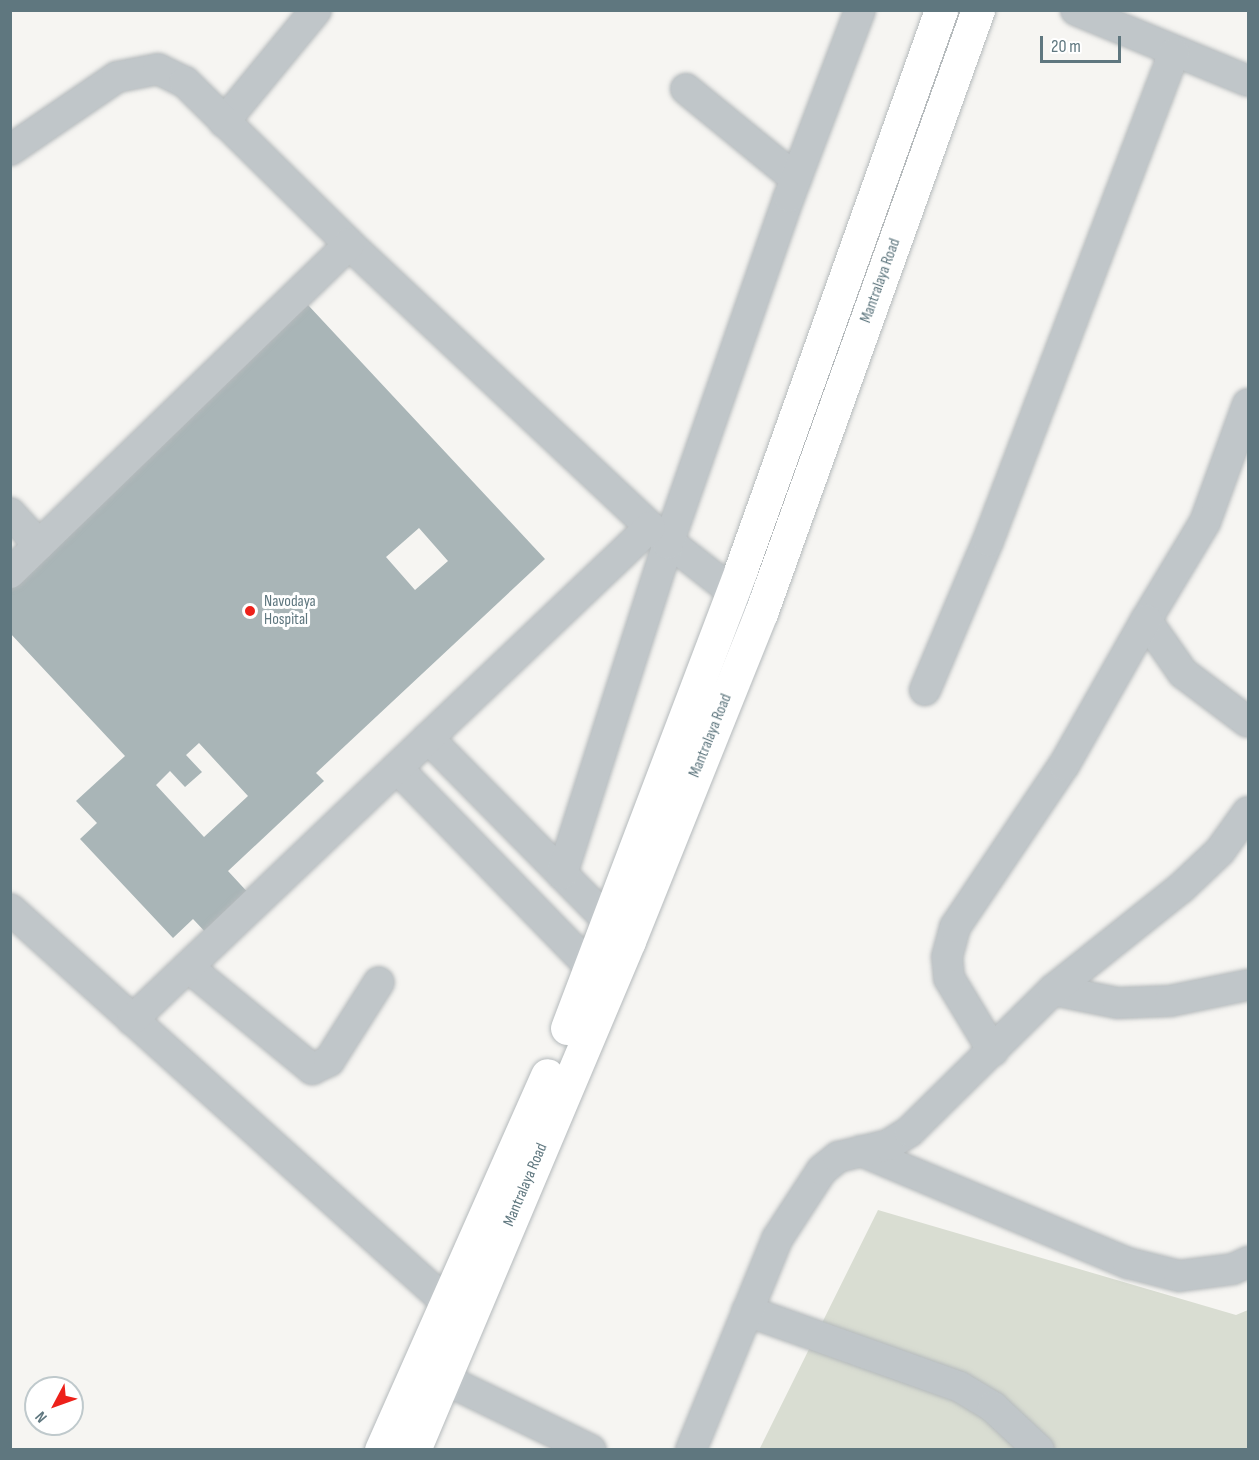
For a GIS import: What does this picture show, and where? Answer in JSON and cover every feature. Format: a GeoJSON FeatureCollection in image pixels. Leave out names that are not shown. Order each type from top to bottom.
{"type":"FeatureCollection","features":[{"type":"Feature","properties":{"kind":"highway","name":"Mantralaya Road"},"geometry":{"type":"LineString","coordinates":[[619,931],[731,592],[941,10]]}},
{"type":"Feature","properties":{"kind":"highway","name":"Mantralaya Road"},"geometry":{"type":"LineString","coordinates":[[381,1449],[458,1313],[619,931],[761,613],[978,10]]}},
{"type":"Feature","properties":{"kind":"highway","name":"Mantralaya Road"},"geometry":{"type":"LineString","coordinates":[[414,1449],[444,1379],[458,1313]]}},
{"type":"Feature","properties":{"kind":"street"},"geometry":{"type":"LineString","coordinates":[[224,122],[316,10]]}},
{"type":"Feature","properties":{"kind":"street"},"geometry":{"type":"LineString","coordinates":[[562,874],[659,536],[860,10]]}},
{"type":"Feature","properties":{"kind":"street"},"geometry":{"type":"LineString","coordinates":[[1076,10],[1174,53],[1248,81]]}},
{"type":"Feature","properties":{"kind":"street"},"geometry":{"type":"LineString","coordinates":[[925,690],[988,541],[1174,53]]}},
{"type":"Feature","properties":{"kind":"street"},"geometry":{"type":"LineString","coordinates":[[10,150],[117,76],[134,70],[158,69],[185,82],[349,244],[659,536],[761,613]]}},
{"type":"Feature","properties":{"kind":"street"},"geometry":{"type":"LineString","coordinates":[[686,89],[796,179]]}},
{"type":"Feature","properties":{"kind":"street"},"geometry":{"type":"LineString","coordinates":[[10,573],[349,244]]}},
{"type":"Feature","properties":{"kind":"street"},"geometry":{"type":"LineString","coordinates":[[993,1052],[949,978],[946,957],[955,927],[1064,765],[1146,620],[1205,522],[1248,404]]}},
{"type":"Feature","properties":{"kind":"street"},"geometry":{"type":"LineString","coordinates":[[10,513],[39,545]]}},
{"type":"Feature","properties":{"kind":"street"},"geometry":{"type":"LineString","coordinates":[[132,1020],[428,738],[659,536]]}},
{"type":"Feature","properties":{"kind":"street"},"geometry":{"type":"LineString","coordinates":[[1146,620],[1183,672],[1248,722]]}},
{"type":"Feature","properties":{"kind":"street"},"geometry":{"type":"LineString","coordinates":[[428,738],[619,931]]}},
{"type":"Feature","properties":{"kind":"street"},"geometry":{"type":"LineString","coordinates":[[397,768],[600,977]]}},
{"type":"Feature","properties":{"kind":"street"},"geometry":{"type":"LineString","coordinates":[[691,1449],[777,1239],[807,1189],[838,1157],[888,1144],[910,1131],[993,1052],[1053,990],[1181,888],[1220,851],[1248,812]]}},
{"type":"Feature","properties":{"kind":"street"},"geometry":{"type":"LineString","coordinates":[[10,909],[458,1313]]}},
{"type":"Feature","properties":{"kind":"street"},"geometry":{"type":"LineString","coordinates":[[188,967],[312,1069],[329,1061],[379,982]]}},
{"type":"Feature","properties":{"kind":"street"},"geometry":{"type":"LineString","coordinates":[[1053,990],[1118,1003],[1170,1001],[1248,985]]}},
{"type":"Feature","properties":{"kind":"street"},"geometry":{"type":"LineString","coordinates":[[861,1151],[1128,1263],[1179,1276],[1233,1269],[1248,1262]]}},
{"type":"Feature","properties":{"kind":"street"},"geometry":{"type":"LineString","coordinates":[[747,1311],[960,1387],[993,1407],[1039,1449]]}},
{"type":"Feature","properties":{"kind":"street"},"geometry":{"type":"LineString","coordinates":[[444,1379],[591,1449]]}},
{"type":"Feature","properties":{"kind":"shaded area"},"geometry":{"type":"Polygon","coordinates":[[[878,1210],[1236,1315],[1248,1310],[1248,1449],[759,1450],[878,1210]]]}},
{"type":"Feature","properties":{"kind":"building","name":"Navodaya Hospital"},"geometry":{"type":"Polygon","coordinates":[[[308,305],[545,559],[316,773],[324,781],[228,871],[252,897],[209,936],[193,919],[173,938],[80,839],[97,823],[76,801],[125,756],[10,633],[10,583],[308,305]],[[419,528],[386,557],[415,590],[448,561],[419,528]],[[199,743],[186,755],[202,772],[185,787],[170,771],[156,785],[204,837],[248,796],[199,743]]]}},
{"type":"Feature","properties":{"kind":"place","name":"Navodaya Hospital"},"geometry":{"type":"Point","coordinates":[250,611]}}]}
